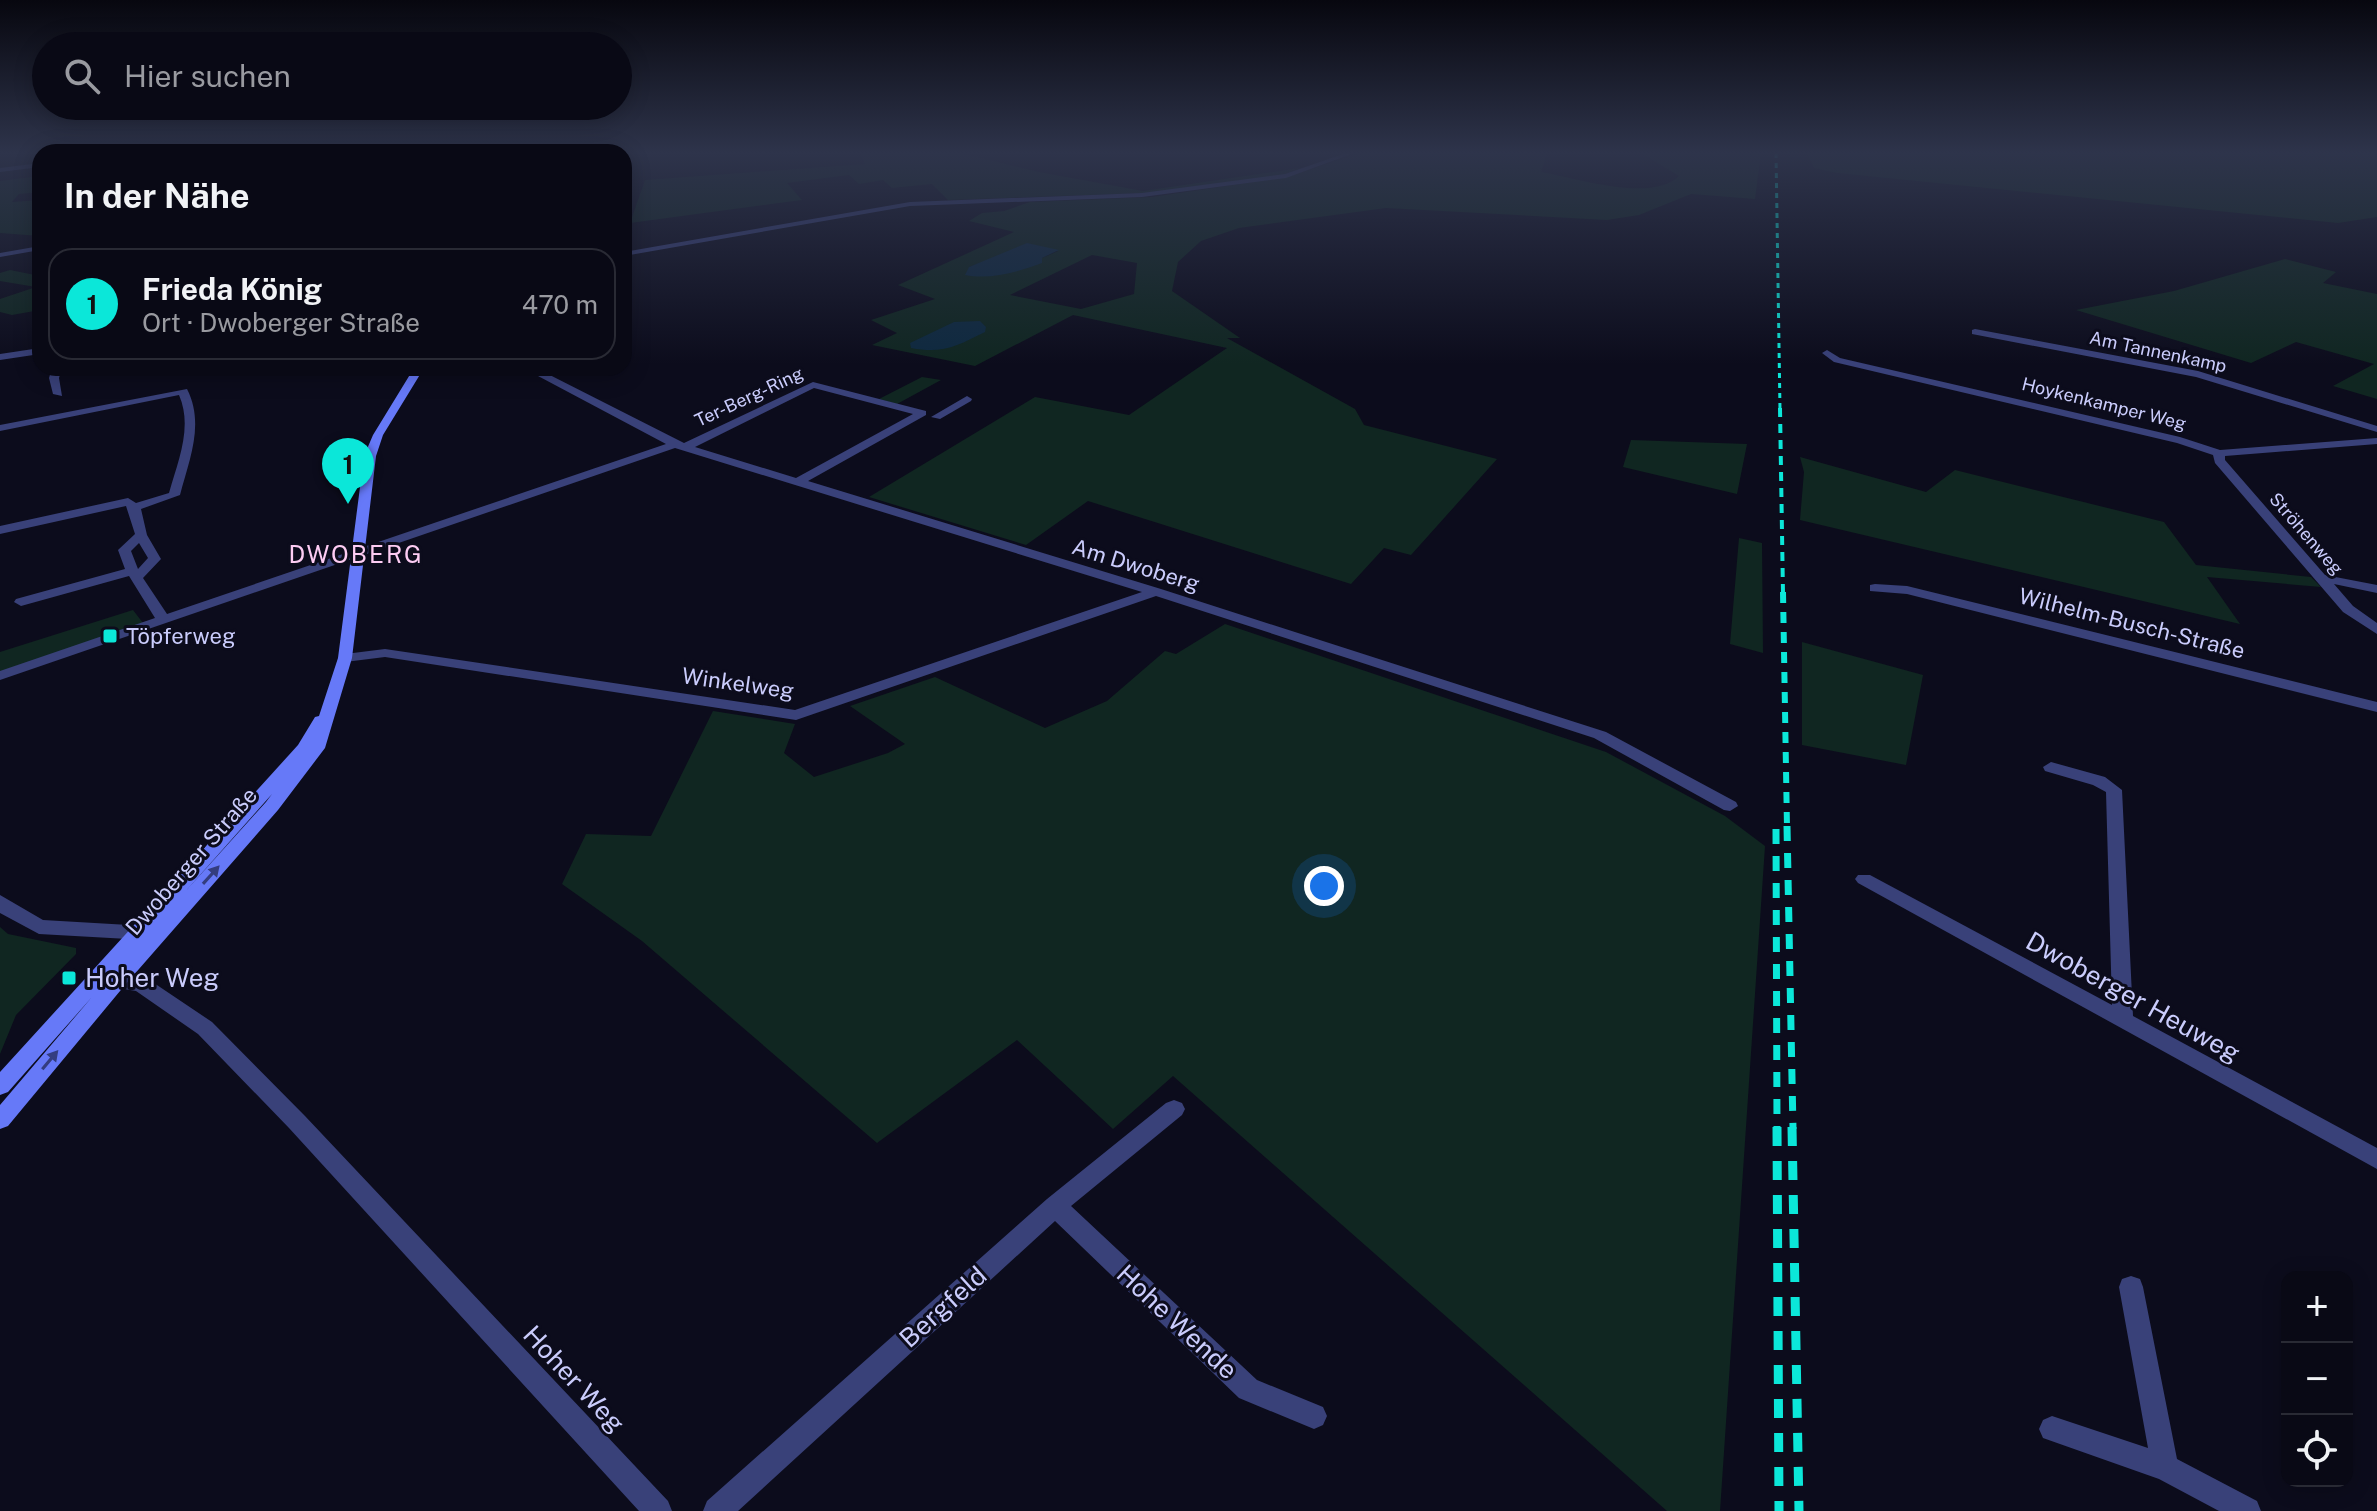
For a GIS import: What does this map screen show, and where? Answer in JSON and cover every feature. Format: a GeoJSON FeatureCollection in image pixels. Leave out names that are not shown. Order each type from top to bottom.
{"type":"FeatureCollection","features":[{"type":"Feature","properties":{"kind":"street"},"geometry":{"type":"LineString","coordinates":[[632,253],[796,224]]}},
{"type":"Feature","properties":{"kind":"street"},"geometry":{"type":"LineString","coordinates":[[0,255],[32,249]]}},
{"type":"Feature","properties":{"kind":"street","name":"Am Tannenkamp"},"geometry":{"type":"LineString","coordinates":[[1975,332],[2198,374],[2377,429]]}},
{"type":"Feature","properties":{"kind":"street"},"geometry":{"type":"LineString","coordinates":[[0,357],[32,352]]}},
{"type":"Feature","properties":{"kind":"street","name":"Hoykenkamper Weg"},"geometry":{"type":"LineString","coordinates":[[1827,353],[1837,360],[2180,440],[2219,453],[2377,441]]}},
{"type":"Feature","properties":{"kind":"street"},"geometry":{"type":"LineString","coordinates":[[55,376],[58,394]]}},
{"type":"Feature","properties":{"kind":"street","name":"Dwoberger Straße"},"geometry":{"type":"LineString","coordinates":[[0,1086],[106,980],[160,934],[272,806],[313,754],[345,658],[370,456],[378,435],[414,376]]}},
{"type":"Feature","properties":{"kind":"street","name":"Am Dwoberg"},"geometry":{"type":"LineString","coordinates":[[544,376],[680,446],[1156,592],[1600,735],[1730,806]]}},
{"type":"Feature","properties":{"kind":"street","name":"Ter-Berg-Ring"},"geometry":{"type":"LineString","coordinates":[[680,446],[813,385],[938,417],[967,399]]}},
{"type":"Feature","properties":{"kind":"street"},"geometry":{"type":"LineString","coordinates":[[0,428],[183,391],[190,403],[191,430],[174,495],[134,507]]}},
{"type":"Feature","properties":{"kind":"street"},"geometry":{"type":"LineString","coordinates":[[799,481],[922,413]]}},
{"type":"Feature","properties":{"kind":"street"},"geometry":{"type":"LineString","coordinates":[[0,676],[680,446]]}},
{"type":"Feature","properties":{"kind":"street","name":"Ströhenweg"},"geometry":{"type":"LineString","coordinates":[[2219,453],[2219,461],[2348,609],[2377,630]]}},
{"type":"Feature","properties":{"kind":"street"},"geometry":{"type":"LineString","coordinates":[[0,530],[128,502],[134,507],[141,535],[155,559],[134,575],[21,602]]}},
{"type":"Feature","properties":{"kind":"street"},"geometry":{"type":"LineString","coordinates":[[141,535],[124,550],[134,575],[164,621]]}},
{"type":"Feature","properties":{"kind":"street"},"geometry":{"type":"LineString","coordinates":[[2321,578],[2377,589]]}},
{"type":"Feature","properties":{"kind":"street","name":"Wilhelm-Busch-Straße"},"geometry":{"type":"LineString","coordinates":[[1875,588],[1907,590],[2377,707]]}},
{"type":"Feature","properties":{"kind":"street","name":"Winkelweg"},"geometry":{"type":"LineString","coordinates":[[345,658],[385,653],[796,715],[1156,592]]}},
{"type":"Feature","properties":{"kind":"street","name":"Dwoberger Straße"},"geometry":{"type":"LineString","coordinates":[[0,1120],[106,980],[137,933],[304,747],[335,695]]}},
{"type":"Feature","properties":{"kind":"street"},"geometry":{"type":"LineString","coordinates":[[2051,767],[2099,781],[2114,790],[2123,1021]]}},
{"type":"Feature","properties":{"kind":"street","name":"Dwoberger Heuweg"},"geometry":{"type":"LineString","coordinates":[[1864,879],[2377,1159]]}},
{"type":"Feature","properties":{"kind":"street"},"geometry":{"type":"LineString","coordinates":[[0,901],[3,906],[39,927],[160,934]]}},
{"type":"Feature","properties":{"kind":"street","name":"Hoher Weg"},"geometry":{"type":"LineString","coordinates":[[106,980],[141,984],[205,1028],[234,1055],[658,1511]]}},
{"type":"Feature","properties":{"kind":"street","name":"Bergfeld"},"geometry":{"type":"LineString","coordinates":[[717,1511],[1055,1206],[1174,1109]]}},
{"type":"Feature","properties":{"kind":"street","name":"Hohe Wende"},"geometry":{"type":"LineString","coordinates":[[1055,1206],[1248,1389],[1314,1416]]}},
{"type":"Feature","properties":{"kind":"street"},"geometry":{"type":"LineString","coordinates":[[2131,1287],[2165,1467]]}},
{"type":"Feature","properties":{"kind":"street"},"geometry":{"type":"LineString","coordinates":[[2052,1429],[2165,1467],[2247,1511]]}},
{"type":"Feature","properties":{"kind":"green space"},"geometry":{"type":"Polygon","coordinates":[[[0,224],[32,224],[32,235],[0,233],[0,224]]]}},
{"type":"Feature","properties":{"kind":"green space"},"geometry":{"type":"Polygon","coordinates":[[[979,224],[1272,224],[1239,228],[1201,241],[1178,262],[1172,291],[1240,338],[1227,338],[1355,409],[1364,425],[1497,459],[1411,555],[1384,548],[1351,584],[1088,501],[1026,545],[869,497],[1035,397],[1129,415],[1227,348],[1073,315],[975,366],[872,345],[897,333],[871,320],[935,299],[898,285],[1014,232],[979,224]],[[1035,246],[969,267],[1042,258],[1058,251],[1035,246]],[[1092,255],[1010,295],[1081,309],[1134,294],[1137,263],[1092,255]]]}},
{"type":"Feature","properties":{"kind":"green space"},"geometry":{"type":"Polygon","coordinates":[[[2285,259],[2336,272],[2323,283],[2377,294],[2377,399],[2333,386],[2374,364],[2296,342],[2251,363],[2076,310],[2174,291],[2285,259]]]}},
{"type":"Feature","properties":{"kind":"green space"},"geometry":{"type":"Polygon","coordinates":[[[10,270],[32,274],[32,286],[0,281],[0,273],[10,270]]]}},
{"type":"Feature","properties":{"kind":"green space"},"geometry":{"type":"Polygon","coordinates":[[[32,288],[32,311],[12,315],[0,312],[0,299],[32,288]]]}},
{"type":"Feature","properties":{"kind":"green space"},"geometry":{"type":"Polygon","coordinates":[[[922,377],[941,380],[897,404],[879,399],[922,377]]]}},
{"type":"Feature","properties":{"kind":"green space"},"geometry":{"type":"Polygon","coordinates":[[[1631,440],[1747,444],[1737,494],[1623,467],[1631,440]]]}},
{"type":"Feature","properties":{"kind":"green space"},"geometry":{"type":"Polygon","coordinates":[[[1800,457],[1926,492],[1955,470],[2164,522],[2196,565],[2311,577],[2321,587],[2207,577],[2240,624],[1800,520],[1804,472],[1800,457]]]}},
{"type":"Feature","properties":{"kind":"green space"},"geometry":{"type":"Polygon","coordinates":[[[1739,538],[1762,543],[1763,653],[1730,644],[1739,538]]]}},
{"type":"Feature","properties":{"kind":"green space"},"geometry":{"type":"Polygon","coordinates":[[[133,610],[143,623],[0,672],[0,652],[133,610]]]}},
{"type":"Feature","properties":{"kind":"green space"},"geometry":{"type":"Polygon","coordinates":[[[1225,624],[1606,752],[1725,816],[1765,846],[1720,1511],[1667,1511],[1173,1076],[1113,1129],[1017,1040],[877,1143],[642,941],[562,884],[586,834],[651,836],[713,711],[795,724],[784,753],[814,777],[888,753],[905,744],[850,706],[935,677],[1045,728],[1107,701],[1165,651],[1176,654],[1225,624]]]}},
{"type":"Feature","properties":{"kind":"green space"},"geometry":{"type":"Polygon","coordinates":[[[1802,642],[1923,675],[1906,765],[1802,745],[1802,642]]]}},
{"type":"Feature","properties":{"kind":"green space"},"geometry":{"type":"Polygon","coordinates":[[[0,927],[8,934],[76,948],[76,954],[16,1015],[0,1054],[0,927]]]}},
{"type":"Feature","properties":{"kind":"water"},"geometry":{"type":"Polygon","coordinates":[[[1027,243],[1059,250],[1042,258],[1042,263],[1014,272],[994,276],[965,275],[969,267],[1027,243]]]}},
{"type":"Feature","properties":{"kind":"water"},"geometry":{"type":"Polygon","coordinates":[[[980,321],[986,327],[985,332],[958,345],[932,350],[911,348],[910,343],[954,322],[980,321]]]}},
{"type":"Feature","properties":{"kind":"railway"},"geometry":{"type":"LineString","coordinates":[[1777,224],[1780,410]]}},
{"type":"Feature","properties":{"kind":"railway"},"geometry":{"type":"LineString","coordinates":[[1780,408],[1783,594]]}},
{"type":"Feature","properties":{"kind":"railway"},"geometry":{"type":"LineString","coordinates":[[1783,592],[1787,828]]}},
{"type":"Feature","properties":{"kind":"railway"},"geometry":{"type":"LineString","coordinates":[[1787,826],[1793,1129]]}},
{"type":"Feature","properties":{"kind":"railway"},"geometry":{"type":"LineString","coordinates":[[1776,829],[1777,1129]]}},
{"type":"Feature","properties":{"kind":"railway"},"geometry":{"type":"LineString","coordinates":[[1777,1127],[1779,1511]]}},
{"type":"Feature","properties":{"kind":"railway"},"geometry":{"type":"LineString","coordinates":[[1792,1127],[1799,1511]]}},
{"type":"Feature","properties":{"kind":"place","name":"Frieda König"},"geometry":{"type":"Point","coordinates":[348,504]}},
{"type":"Feature","properties":{"kind":"place","name":"Töpferweg"},"geometry":{"type":"Point","coordinates":[110,636]}},
{"type":"Feature","properties":{"kind":"place","name":"Hoher Weg"},"geometry":{"type":"Point","coordinates":[69,978]}},
{"type":"Feature","properties":{"kind":"district","name":"DWOBERG"},"geometry":{"type":"Point","coordinates":[356,555]}}]}
